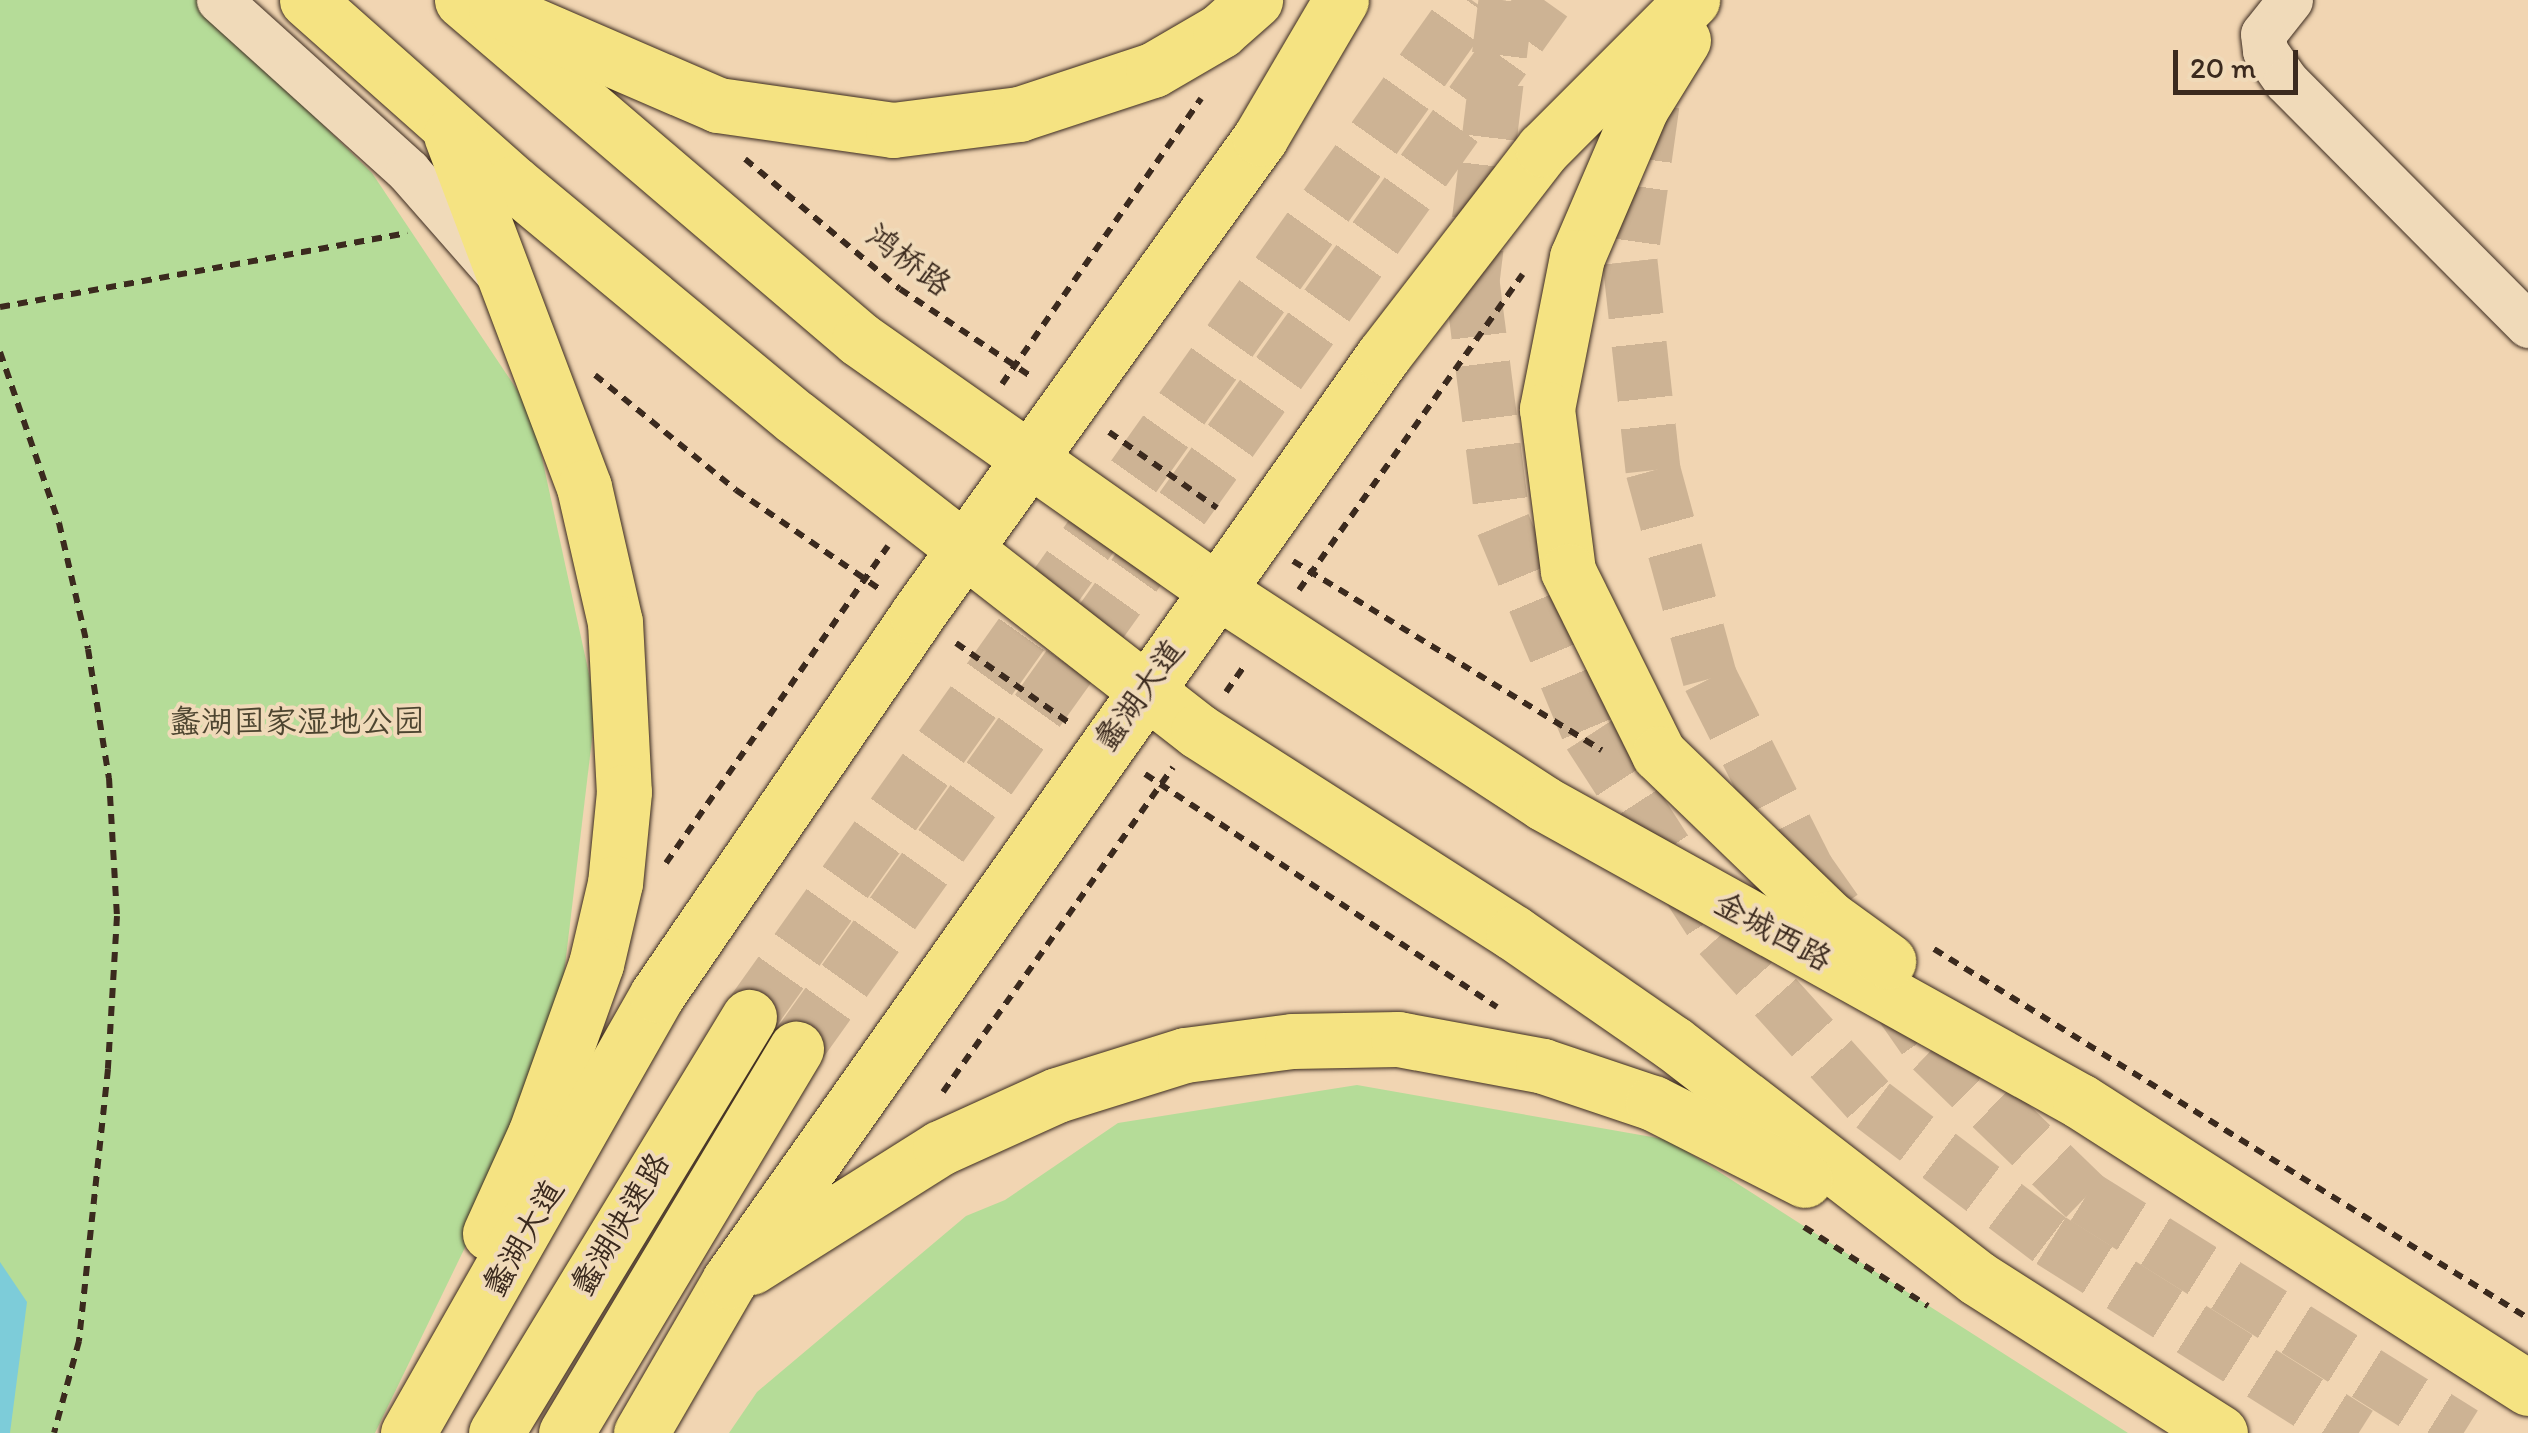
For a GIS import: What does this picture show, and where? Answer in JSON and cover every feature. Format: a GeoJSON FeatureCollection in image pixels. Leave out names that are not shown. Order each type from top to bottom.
{"type":"FeatureCollection","features":[{"type":"Feature","properties":{"kind":"main road"},"geometry":{"type":"LineString","coordinates":[[307,0],[446,123],[964,550],[1144,688],[1673,1043],[1977,1278]]}},
{"type":"Feature","properties":{"kind":"main road","name":"金城西路"},"geometry":{"type":"LineString","coordinates":[[462,0],[859,339],[1026,461],[1216,589],[1543,803],[2080,1101],[2528,1388]]}},
{"type":"Feature","properties":{"kind":"main road"},"geometry":{"type":"LineString","coordinates":[[475,0],[718,105],[893,130],[1019,114],[1153,70],[1220,32],[1255,0]]}},
{"type":"Feature","properties":{"kind":"main road","name":"蠡湖大道"},"geometry":{"type":"LineString","coordinates":[[408,1433],[656,995],[917,615],[1260,138],[1341,0]]}},
{"type":"Feature","properties":{"kind":"main road","name":"蠡湖大道"},"geometry":{"type":"LineString","coordinates":[[642,1433],[729,1281],[1102,746],[1255,534],[1542,149],[1692,0]]}},
{"type":"Feature","properties":{"kind":"main road"},"geometry":{"type":"LineString","coordinates":[[1708,0],[1641,108],[1577,257],[1548,408],[1568,571],[1660,754],[1830,919],[2080,1101]]}},
{"type":"Feature","properties":{"kind":"main road"},"geometry":{"type":"LineString","coordinates":[[399,1433],[535,1134],[596,964],[616,865],[624,792],[615,622],[584,487],[446,123]]}},
{"type":"Feature","properties":{"kind":"main road","name":"蠡湖快速路"},"geometry":{"type":"LineString","coordinates":[[496,1433],[749,1017]]}},
{"type":"Feature","properties":{"kind":"main road"},"geometry":{"type":"LineString","coordinates":[[729,1281],[940,1148],[1057,1095],[1185,1055],[1292,1042],[1398,1040],[1543,1066],[1653,1103],[1977,1278],[2220,1433]]}},
{"type":"Feature","properties":{"kind":"main road","name":"蠡湖快速路"},"geometry":{"type":"LineString","coordinates":[[566,1433],[796,1048]]}},
{"type":"Feature","properties":{"kind":"street"},"geometry":{"type":"LineString","coordinates":[[219,0],[408,171],[510,286]]}},
{"type":"Feature","properties":{"kind":"street"},"geometry":{"type":"LineString","coordinates":[[2290,0],[2263,34],[2265,51],[2286,81],[2528,325]]}},
{"type":"Feature","properties":{"kind":"path","name":"鸿桥路"},"geometry":{"type":"LineString","coordinates":[[733,150],[900,289],[1255,534]]}},
{"type":"Feature","properties":{"kind":"path"},"geometry":{"type":"LineString","coordinates":[[0,308],[454,224]]}},
{"type":"Feature","properties":{"kind":"path"},"geometry":{"type":"LineString","coordinates":[[0,352],[59,523],[88,650],[109,778],[117,916],[108,1069],[79,1341],[54,1433]]}},
{"type":"Feature","properties":{"kind":"path"},"geometry":{"type":"LineString","coordinates":[[590,370],[736,490],[1102,746],[1510,1016]]}},
{"type":"Feature","properties":{"kind":"path"},"geometry":{"type":"LineString","coordinates":[[1255,534],[1615,757]]}},
{"type":"Feature","properties":{"kind":"path"},"geometry":{"type":"LineString","coordinates":[[1924,944],[2528,1318]]}},
{"type":"Feature","properties":{"kind":"path"},"geometry":{"type":"LineString","coordinates":[[1788,1217],[1934,1310]]}},
{"type":"Feature","properties":{"kind":"green space","name":"蠡湖国家湿地公园"},"geometry":{"type":"Polygon","coordinates":[[[0,0],[196,0],[372,173],[532,412],[596,706],[553,1066],[375,1433],[0,1433],[0,0]]]}},
{"type":"Feature","properties":{"kind":"green space"},"geometry":{"type":"Polygon","coordinates":[[[1357,1085],[1669,1140],[2128,1433],[729,1433],[757,1392],[966,1216],[1005,1200],[1118,1123],[1357,1085]]]}},
{"type":"Feature","properties":{"kind":"water"},"geometry":{"type":"Polygon","coordinates":[[[0,1262],[27,1302],[10,1433],[0,1433],[0,1262]]]}},
{"type":"Feature","properties":{"kind":"tunnel"},"geometry":{"type":"LineString","coordinates":[[749,1017],[1472,0]]}},
{"type":"Feature","properties":{"kind":"tunnel"},"geometry":{"type":"LineString","coordinates":[[1506,0],[1472,281],[1503,524],[1590,734],[1720,935],[1873,1105],[2051,1240],[2358,1433]]}},
{"type":"Feature","properties":{"kind":"tunnel"},"geometry":{"type":"LineString","coordinates":[[796,1048],[1545,0]]}},
{"type":"Feature","properties":{"kind":"tunnel"},"geometry":{"type":"LineString","coordinates":[[1652,104],[1630,261],[1653,470],[1710,678],[1807,870],[1835,910]]}},
{"type":"Feature","properties":{"kind":"tunnel"},"geometry":{"type":"LineString","coordinates":[[1893,993],[1932,1049],[2085,1197],[2463,1433]]}}]}
